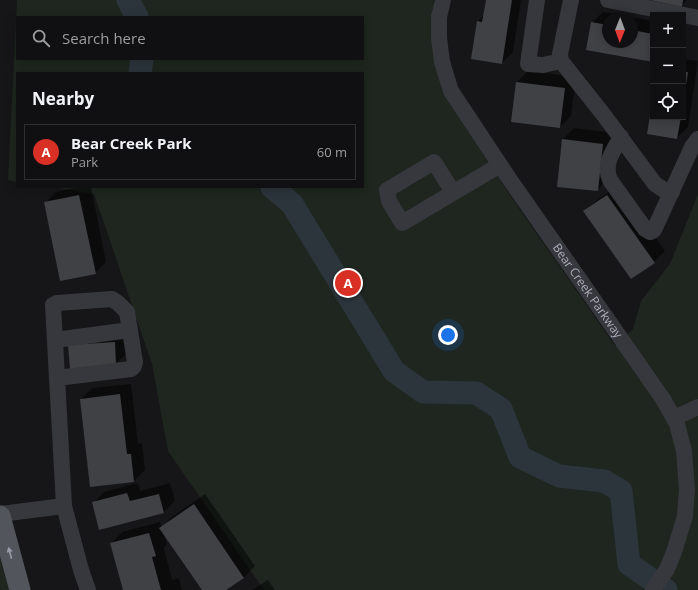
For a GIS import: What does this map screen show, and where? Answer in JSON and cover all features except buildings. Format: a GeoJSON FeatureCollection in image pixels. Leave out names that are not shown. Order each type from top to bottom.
{"type":"FeatureCollection","features":[{"type":"Feature","properties":{"kind":"main road"},"geometry":{"type":"LineString","coordinates":[[0,515],[20,590]]}},
{"type":"Feature","properties":{"kind":"street","name":"Bear Creek Parkway"},"geometry":{"type":"LineString","coordinates":[[442,0],[438,17],[438,38],[444,72],[451,91],[500,165],[663,399],[678,424],[684,451],[687,489],[685,516],[674,552],[667,568],[652,590]]}},
{"type":"Feature","properties":{"kind":"street"},"geometry":{"type":"LineString","coordinates":[[537,0],[528,64],[544,65],[562,61]]}},
{"type":"Feature","properties":{"kind":"street"},"geometry":{"type":"LineString","coordinates":[[571,0],[560,54],[562,61],[621,137],[655,184],[664,190],[672,192]]}},
{"type":"Feature","properties":{"kind":"street"},"geometry":{"type":"LineString","coordinates":[[608,0],[698,18]]}},
{"type":"Feature","properties":{"kind":"street"},"geometry":{"type":"LineString","coordinates":[[621,137],[609,159],[607,168],[608,175],[645,229],[650,232],[654,230],[692,147],[698,139]]}},
{"type":"Feature","properties":{"kind":"street"},"geometry":{"type":"LineString","coordinates":[[453,192],[500,165]]}},
{"type":"Feature","properties":{"kind":"street"},"geometry":{"type":"LineString","coordinates":[[57,378],[131,369],[134,366],[135,362],[127,312],[118,303],[112,299],[57,302],[53,305],[64,506],[81,570],[88,590]]}},
{"type":"Feature","properties":{"kind":"street"},"geometry":{"type":"LineString","coordinates":[[55,340],[130,330]]}},
{"type":"Feature","properties":{"kind":"street"},"geometry":{"type":"LineString","coordinates":[[674,418],[698,407]]}},
{"type":"Feature","properties":{"kind":"street"},"geometry":{"type":"LineString","coordinates":[[0,515],[64,506]]}},
{"type":"Feature","properties":{"kind":"shaded area"},"geometry":{"type":"Polygon","coordinates":[[[17,0],[434,0],[432,16],[434,54],[442,89],[507,191],[615,346],[633,329],[641,301],[670,264],[698,194],[698,590],[264,590],[168,451],[152,364],[94,194],[58,188],[364,188],[364,72],[16,72],[16,182],[8,180],[16,20],[16,60],[364,60],[364,16],[16,16],[17,0]]]}},
{"type":"Feature","properties":{"kind":"shaded area"},"geometry":{"type":"Polygon","coordinates":[[[0,551],[10,590],[0,590],[0,551]]]}},
{"type":"Feature","properties":{"kind":"waterway"},"geometry":{"type":"LineString","coordinates":[[128,0],[136,16]]}},
{"type":"Feature","properties":{"kind":"waterway"},"geometry":{"type":"LineString","coordinates":[[140,72],[142,60]]}},
{"type":"Feature","properties":{"kind":"waterway"},"geometry":{"type":"LineString","coordinates":[[273,188],[292,204],[394,371],[423,392],[476,393],[501,409],[520,457],[559,476],[604,481],[621,491],[629,564],[666,590]]}},
{"type":"Feature","properties":{"kind":"place","name":"Bear Creek Park"},"geometry":{"type":"Point","coordinates":[348,283]}}]}
